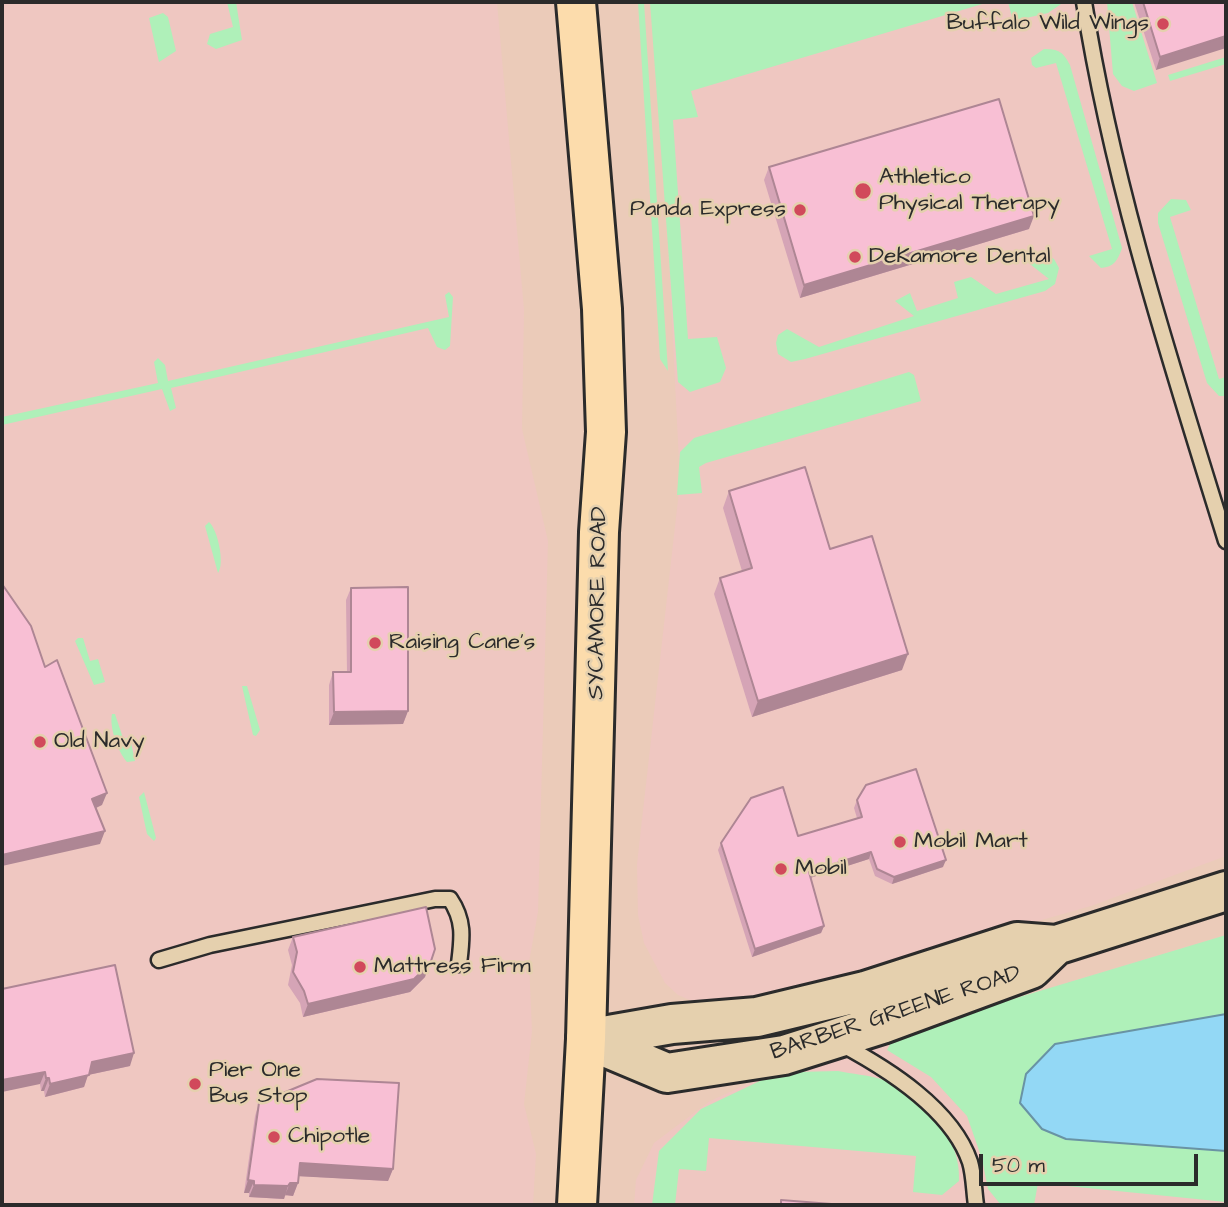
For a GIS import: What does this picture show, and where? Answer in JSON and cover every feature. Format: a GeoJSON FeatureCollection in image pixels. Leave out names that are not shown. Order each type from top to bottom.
{"type":"FeatureCollection","features":[{"type":"Feature","properties":{"kind":"main road","name":"SYCAMORE ROAD"},"geometry":{"type":"LineString","coordinates":[[576,2],[602,309],[606,432],[599,533],[586,1039],[578,1205]]}},
{"type":"Feature","properties":{"kind":"main road","name":"BARBER GREENE ROAD"},"geometry":{"type":"LineString","coordinates":[[586,1039],[672,1024],[757,1017],[865,991],[1017,942],[1056,945],[1226,891]]}},
{"type":"Feature","properties":{"kind":"main road","name":"BARBER GREENE ROAD"},"geometry":{"type":"LineString","coordinates":[[586,1039],[667,1073],[784,1055],[1031,969],[1056,945]]}},
{"type":"Feature","properties":{"kind":"lane"},"geometry":{"type":"LineString","coordinates":[[1084,2],[1105,122],[1147,281],[1226,541]]}},
{"type":"Feature","properties":{"kind":"lane"},"geometry":{"type":"LineString","coordinates":[[159,960],[210,945],[435,899],[450,900],[458,911],[463,932],[459,964]]}},
{"type":"Feature","properties":{"kind":"lane"},"geometry":{"type":"LineString","coordinates":[[833,1040],[921,1097],[957,1135],[970,1163],[976,1205]]}},
{"type":"Feature","properties":{"kind":"shaded area"},"geometry":{"type":"Polygon","coordinates":[[[2,2],[497,2],[524,310],[522,429],[548,541],[538,912],[529,962],[532,1031],[524,1104],[536,1154],[533,1205],[2,1205],[2,2]]]}},
{"type":"Feature","properties":{"kind":"shaded area"},"geometry":{"type":"Polygon","coordinates":[[[656,2],[1226,2],[1226,856],[1091,906],[732,1008],[697,1003],[678,995],[665,983],[644,943],[638,915],[637,864],[680,482],[656,2]]]}},
{"type":"Feature","properties":{"kind":"shaded area"},"geometry":{"type":"Polygon","coordinates":[[[1226,935],[1226,1205],[634,1205],[636,1180],[654,1143],[710,1101],[758,1079],[890,1044],[973,1011],[1226,935]]]}},
{"type":"Feature","properties":{"kind":"green space"},"geometry":{"type":"Polygon","coordinates":[[[227,2],[236,2],[242,40],[216,49],[207,44],[210,34],[233,27],[227,2]]]}},
{"type":"Feature","properties":{"kind":"green space"},"geometry":{"type":"Polygon","coordinates":[[[638,2],[644,2],[668,371],[660,359],[638,2]]]}},
{"type":"Feature","properties":{"kind":"green space"},"geometry":{"type":"Polygon","coordinates":[[[650,2],[989,2],[691,91],[698,117],[673,120],[688,339],[717,337],[726,368],[720,382],[690,392],[678,382],[650,2]]]}},
{"type":"Feature","properties":{"kind":"green space"},"geometry":{"type":"Polygon","coordinates":[[[1008,2],[1064,2],[1048,13],[1013,21],[1008,2]]]}},
{"type":"Feature","properties":{"kind":"green space"},"geometry":{"type":"Polygon","coordinates":[[[1107,2],[1132,2],[1157,83],[1134,91],[1122,86],[1113,74],[1107,2]]]}},
{"type":"Feature","properties":{"kind":"green space"},"geometry":{"type":"Polygon","coordinates":[[[163,13],[168,17],[176,51],[159,62],[149,18],[163,13]]]}},
{"type":"Feature","properties":{"kind":"green space"},"geometry":{"type":"Polygon","coordinates":[[[1044,49],[1060,52],[1070,65],[1122,248],[1115,262],[1109,266],[1101,268],[1089,256],[1112,249],[1056,63],[1036,68],[1032,65],[1031,58],[1044,49]]]}},
{"type":"Feature","properties":{"kind":"green space"},"geometry":{"type":"Polygon","coordinates":[[[1226,57],[1226,64],[1170,81],[1168,75],[1226,57]]]}},
{"type":"Feature","properties":{"kind":"green space"},"geometry":{"type":"Polygon","coordinates":[[[1171,199],[1186,200],[1191,210],[1170,217],[1219,379],[1226,377],[1226,396],[1219,396],[1207,383],[1158,223],[1158,213],[1171,199]]]}},
{"type":"Feature","properties":{"kind":"green space"},"geometry":{"type":"Polygon","coordinates":[[[1047,255],[1054,259],[1059,268],[1055,284],[1045,291],[805,359],[791,362],[778,354],[778,335],[787,329],[819,347],[914,316],[895,301],[910,293],[917,311],[958,298],[954,282],[971,277],[996,294],[1049,279],[1026,261],[1047,255]]]}},
{"type":"Feature","properties":{"kind":"green space"},"geometry":{"type":"Polygon","coordinates":[[[449,292],[453,297],[450,346],[445,350],[437,347],[428,328],[171,388],[176,408],[170,411],[162,389],[2,425],[2,417],[158,383],[154,362],[158,358],[165,365],[168,381],[449,317],[445,295],[449,292]]]}},
{"type":"Feature","properties":{"kind":"green space"},"geometry":{"type":"Polygon","coordinates":[[[909,372],[914,375],[921,401],[706,463],[699,467],[702,493],[677,495],[680,452],[694,438],[909,372]]]}},
{"type":"Feature","properties":{"kind":"green space"},"geometry":{"type":"Polygon","coordinates":[[[209,522],[220,547],[221,562],[218,573],[205,526],[209,522]]]}},
{"type":"Feature","properties":{"kind":"green space"},"geometry":{"type":"Polygon","coordinates":[[[83,638],[90,661],[98,659],[105,682],[94,685],[75,641],[83,638]]]}},
{"type":"Feature","properties":{"kind":"green space"},"geometry":{"type":"Polygon","coordinates":[[[242,686],[247,686],[260,730],[256,736],[253,735],[242,686]]]}},
{"type":"Feature","properties":{"kind":"green space"},"geometry":{"type":"Polygon","coordinates":[[[112,714],[115,714],[123,738],[130,738],[135,761],[127,762],[120,752],[113,732],[112,714]]]}},
{"type":"Feature","properties":{"kind":"green space"},"geometry":{"type":"Polygon","coordinates":[[[144,792],[156,838],[154,841],[147,834],[139,797],[144,792]]]}},
{"type":"Feature","properties":{"kind":"green space"},"geometry":{"type":"Polygon","coordinates":[[[1226,935],[1226,1014],[1056,1044],[1066,1139],[1226,1151],[1226,1202],[1038,1183],[1034,1205],[1001,1205],[988,1189],[982,1159],[967,1116],[931,1077],[887,1050],[890,1044],[973,1011],[1226,935]]]}},
{"type":"Feature","properties":{"kind":"green space"},"geometry":{"type":"Polygon","coordinates":[[[838,1071],[881,1079],[924,1106],[936,1118],[954,1148],[959,1181],[942,1195],[913,1192],[916,1156],[709,1138],[706,1171],[679,1169],[675,1205],[652,1205],[659,1151],[701,1109],[764,1079],[796,1072],[838,1071]]]}},
{"type":"Feature","properties":{"kind":"water"},"geometry":{"type":"Polygon","coordinates":[[[1226,1014],[1226,1151],[1066,1139],[1042,1129],[1020,1103],[1026,1074],[1055,1044],[1226,1014]]]}},
{"type":"Feature","properties":{"kind":"building"},"geometry":{"type":"Polygon","coordinates":[[[1143,2],[1226,2],[1226,36],[1160,57],[1143,2]]]}},
{"type":"Feature","properties":{"kind":"building"},"geometry":{"type":"Polygon","coordinates":[[[999,99],[1034,216],[804,285],[769,167],[999,99]]]}},
{"type":"Feature","properties":{"kind":"building"},"geometry":{"type":"Polygon","coordinates":[[[805,467],[830,549],[872,536],[908,654],[758,701],[720,578],[752,568],[729,491],[805,467]]]}},
{"type":"Feature","properties":{"kind":"building","name":"Old Navy"},"geometry":{"type":"Polygon","coordinates":[[[2,584],[31,626],[45,667],[57,660],[107,793],[92,799],[105,831],[2,855],[2,584]]]}},
{"type":"Feature","properties":{"kind":"building","name":"Raising Cane's"},"geometry":{"type":"Polygon","coordinates":[[[408,587],[408,711],[334,712],[333,672],[351,672],[351,588],[408,587]]]}},
{"type":"Feature","properties":{"kind":"building"},"geometry":{"type":"Polygon","coordinates":[[[916,769],[946,860],[894,877],[877,869],[871,852],[809,872],[824,926],[755,949],[721,843],[751,798],[783,787],[798,836],[862,817],[857,800],[866,785],[916,769]]]}},
{"type":"Feature","properties":{"kind":"building","name":"Mattress Firm"},"geometry":{"type":"Polygon","coordinates":[[[426,907],[435,949],[430,964],[414,979],[308,1004],[293,972],[297,952],[293,937],[426,907]]]}},
{"type":"Feature","properties":{"kind":"building"},"geometry":{"type":"Polygon","coordinates":[[[115,965],[134,1053],[92,1062],[89,1075],[50,1084],[45,1072],[2,1080],[2,989],[115,965]]]}},
{"type":"Feature","properties":{"kind":"building"},"geometry":{"type":"Polygon","coordinates":[[[317,1079],[399,1083],[393,1169],[300,1163],[298,1183],[290,1183],[288,1186],[254,1185],[254,1181],[248,1180],[259,1103],[317,1079]]]}},
{"type":"Feature","properties":{"kind":"building"},"geometry":{"type":"Polygon","coordinates":[[[781,1200],[844,1205],[781,1205],[781,1200]]]}},
{"type":"Feature","properties":{"kind":"place","name":"Buffalo Wild Wings"},"geometry":{"type":"Point","coordinates":[1163,24]}},
{"type":"Feature","properties":{"kind":"place","name":"Athletico Physical Therapy"},"geometry":{"type":"Point","coordinates":[863,191]}},
{"type":"Feature","properties":{"kind":"place","name":"Panda Express"},"geometry":{"type":"Point","coordinates":[800,210]}},
{"type":"Feature","properties":{"kind":"place","name":"DeKamore Dental"},"geometry":{"type":"Point","coordinates":[855,257]}},
{"type":"Feature","properties":{"kind":"place","name":"Raising Cane's"},"geometry":{"type":"Point","coordinates":[375,643]}},
{"type":"Feature","properties":{"kind":"place","name":"Old Navy"},"geometry":{"type":"Point","coordinates":[40,742]}},
{"type":"Feature","properties":{"kind":"place","name":"Mobil Mart"},"geometry":{"type":"Point","coordinates":[900,842]}},
{"type":"Feature","properties":{"kind":"place","name":"Mobil"},"geometry":{"type":"Point","coordinates":[781,869]}},
{"type":"Feature","properties":{"kind":"place","name":"Mattress Firm"},"geometry":{"type":"Point","coordinates":[360,967]}},
{"type":"Feature","properties":{"kind":"place","name":"Pier One Bus Stop"},"geometry":{"type":"Point","coordinates":[195,1084]}},
{"type":"Feature","properties":{"kind":"place","name":"Chipotle"},"geometry":{"type":"Point","coordinates":[274,1137]}}]}
